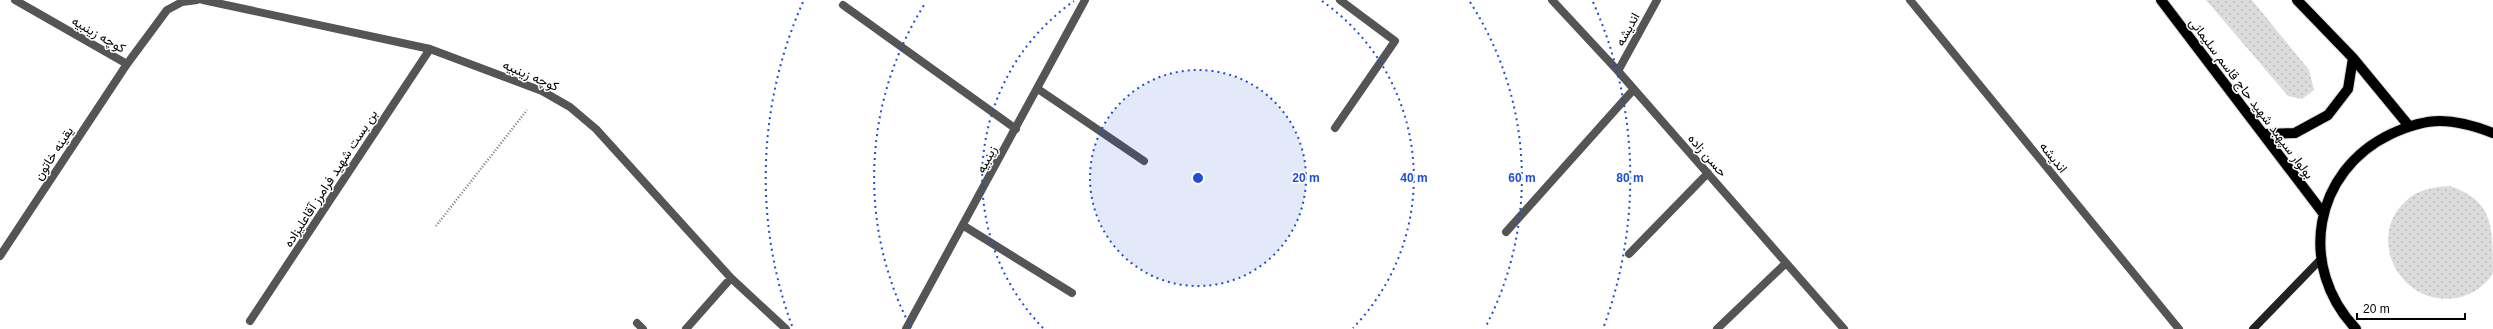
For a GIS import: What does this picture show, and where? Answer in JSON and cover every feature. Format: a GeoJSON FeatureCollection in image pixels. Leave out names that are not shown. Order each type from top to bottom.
{"type":"FeatureCollection","features":[{"type":"Feature","properties":{"kind":"main road","name":"بولوار سپهبد شهید حاج قاسم سلیمانی"},"geometry":{"type":"LineString","coordinates":[[2161,0],[2323,213]]}},
{"type":"Feature","properties":{"kind":"main road"},"geometry":{"type":"LineString","coordinates":[[2302,2],[2353,58],[2409,126]]}},
{"type":"Feature","properties":{"kind":"main road"},"geometry":{"type":"LineString","coordinates":[[2264,134],[2295,133],[2328,116],[2348,89],[2353,58]]}},
{"type":"Feature","properties":{"kind":"main road"},"geometry":{"type":"LineString","coordinates":[[2356,329],[2344,316],[2328,289],[2321,259],[2320,236],[2323,213],[2341,174],[2371,144],[2409,126],[2446,122],[2469,124],[2493,133]]}},
{"type":"Feature","properties":{"kind":"street","name":"کوچه زینبیه"},"geometry":{"type":"LineString","coordinates":[[15,0],[127,64],[167,10],[182,2],[197,0]]}},
{"type":"Feature","properties":{"kind":"street","name":"کوچه زینبیه"},"geometry":{"type":"LineString","coordinates":[[204,0],[430,49],[542,91],[570,107],[596,129],[732,278],[786,329]]}},
{"type":"Feature","properties":{"kind":"street","name":"زینبیه"},"geometry":{"type":"LineString","coordinates":[[906,329],[964,226],[1085,0]]}},
{"type":"Feature","properties":{"kind":"street"},"geometry":{"type":"LineString","coordinates":[[1335,128],[1395,41],[1340,0]]}},
{"type":"Feature","properties":{"kind":"street","name":"حسن زاده"},"geometry":{"type":"LineString","coordinates":[[1552,0],[1634,89],[1844,329]]}},
{"type":"Feature","properties":{"kind":"street","name":"اندیشه"},"geometry":{"type":"LineString","coordinates":[[1618,71],[1657,0]]}},
{"type":"Feature","properties":{"kind":"street","name":"اندیشه"},"geometry":{"type":"LineString","coordinates":[[1910,0],[2179,329]]}},
{"type":"Feature","properties":{"kind":"street"},"geometry":{"type":"LineString","coordinates":[[843,5],[1016,129]]}},
{"type":"Feature","properties":{"kind":"street","name":"بن بست شهید فرامرز آقاعلیزاده"},"geometry":{"type":"LineString","coordinates":[[250,321],[430,49]]}},
{"type":"Feature","properties":{"kind":"street","name":"یقینه خاتون"},"geometry":{"type":"LineString","coordinates":[[0,256],[127,64]]}},
{"type":"Feature","properties":{"kind":"street"},"geometry":{"type":"LineString","coordinates":[[1038,89],[1144,161]]}},
{"type":"Feature","properties":{"kind":"street"},"geometry":{"type":"LineString","coordinates":[[1506,232],[1634,89]]}},
{"type":"Feature","properties":{"kind":"street"},"geometry":{"type":"LineString","coordinates":[[1629,254],[1708,173]]}},
{"type":"Feature","properties":{"kind":"street"},"geometry":{"type":"LineString","coordinates":[[964,226],[1072,293]]}},
{"type":"Feature","properties":{"kind":"street"},"geometry":{"type":"LineString","coordinates":[[2253,329],[2321,259]]}},
{"type":"Feature","properties":{"kind":"street"},"geometry":{"type":"LineString","coordinates":[[1717,329],[1786,263]]}},
{"type":"Feature","properties":{"kind":"street"},"geometry":{"type":"LineString","coordinates":[[686,329],[732,278]]}},
{"type":"Feature","properties":{"kind":"path"},"geometry":{"type":"LineString","coordinates":[[436,226],[542,91]]}},
{"type":"Feature","properties":{"kind":"shaded area"},"geometry":{"type":"Polygon","coordinates":[[[2206,0],[2252,0],[2309,70],[2314,90],[2302,99],[2288,96],[2206,0]]]}},
{"type":"Feature","properties":{"kind":"shaded area"},"geometry":{"type":"Polygon","coordinates":[[[2450,186],[2475,199],[2483,207],[2488,217],[2491,228],[2493,273],[2482,286],[2472,293],[2456,298],[2435,298],[2417,291],[2403,279],[2393,264],[2388,246],[2389,228],[2397,211],[2412,196],[2435,187],[2450,186]]]}}]}
